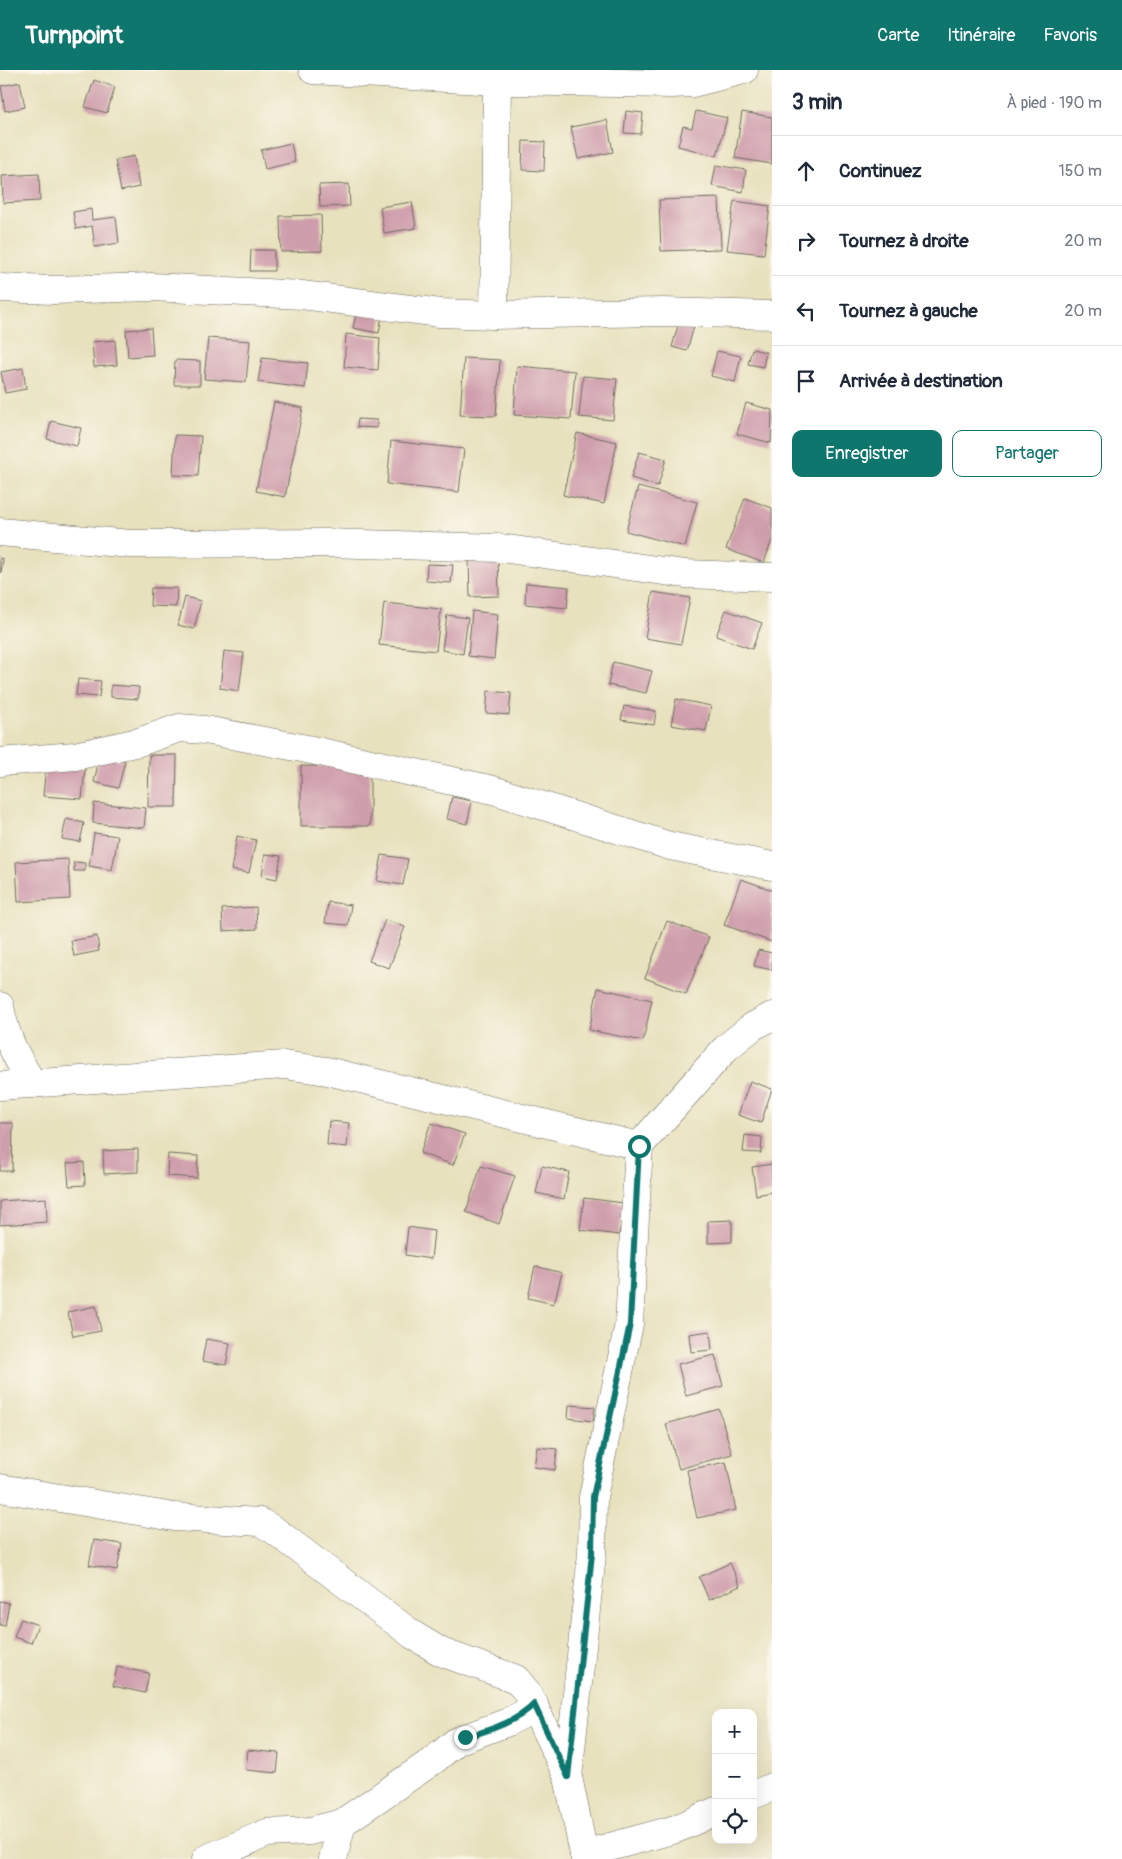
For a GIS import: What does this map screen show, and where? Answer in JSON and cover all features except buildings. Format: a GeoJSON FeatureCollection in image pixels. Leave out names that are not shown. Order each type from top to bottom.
{"type":"FeatureCollection","features":[{"type":"Feature","properties":{"kind":"street"},"geometry":{"type":"LineString","coordinates":[[313,70],[567,84],[693,83],[744,70]]}},
{"type":"Feature","properties":{"kind":"street"},"geometry":{"type":"LineString","coordinates":[[494,315],[497,81]]}},
{"type":"Feature","properties":{"kind":"street"},"geometry":{"type":"LineString","coordinates":[[0,288],[53,290],[152,287],[302,295],[440,314],[663,312],[772,315]]}},
{"type":"Feature","properties":{"kind":"street"},"geometry":{"type":"LineString","coordinates":[[0,532],[130,544],[326,544],[501,548],[685,574],[772,577]]}},
{"type":"Feature","properties":{"kind":"street"},"geometry":{"type":"LineString","coordinates":[[0,762],[75,756],[138,742],[179,728],[205,730],[307,749],[493,790],[670,846],[772,866]]}},
{"type":"Feature","properties":{"kind":"street"},"geometry":{"type":"LineString","coordinates":[[0,1006],[4,1030],[18,1060],[33,1084]]}},
{"type":"Feature","properties":{"kind":"street"},"geometry":{"type":"LineString","coordinates":[[568,1777],[592,1554],[593,1497],[630,1324],[639,1146],[726,1048],[752,1027],[772,1016]]}},
{"type":"Feature","properties":{"kind":"street"},"geometry":{"type":"LineString","coordinates":[[0,1086],[284,1065],[327,1071],[639,1146]]}},
{"type":"Feature","properties":{"kind":"street"},"geometry":{"type":"LineString","coordinates":[[0,1488],[174,1517],[260,1522],[274,1530],[413,1635],[441,1652],[516,1679],[534,1704],[568,1777],[584,1856],[676,1829],[712,1814]]}},
{"type":"Feature","properties":{"kind":"street"},"geometry":{"type":"LineString","coordinates":[[206,1859],[267,1833],[310,1831],[342,1823],[434,1760],[457,1741],[508,1722],[526,1712],[534,1704]]}},
{"type":"Feature","properties":{"kind":"street"},"geometry":{"type":"LineString","coordinates":[[757,1793],[772,1787]]}},
{"type":"Feature","properties":{"kind":"street"},"geometry":{"type":"LineString","coordinates":[[332,1859],[342,1823]]}},
{"type":"Feature","properties":{"kind":"route"},"geometry":{"type":"LineString","coordinates":[[465,1737],[479,1734],[508,1722],[526,1712],[534,1704],[568,1777],[573,1748],[592,1554],[593,1497],[630,1324],[639,1146]]}}]}
